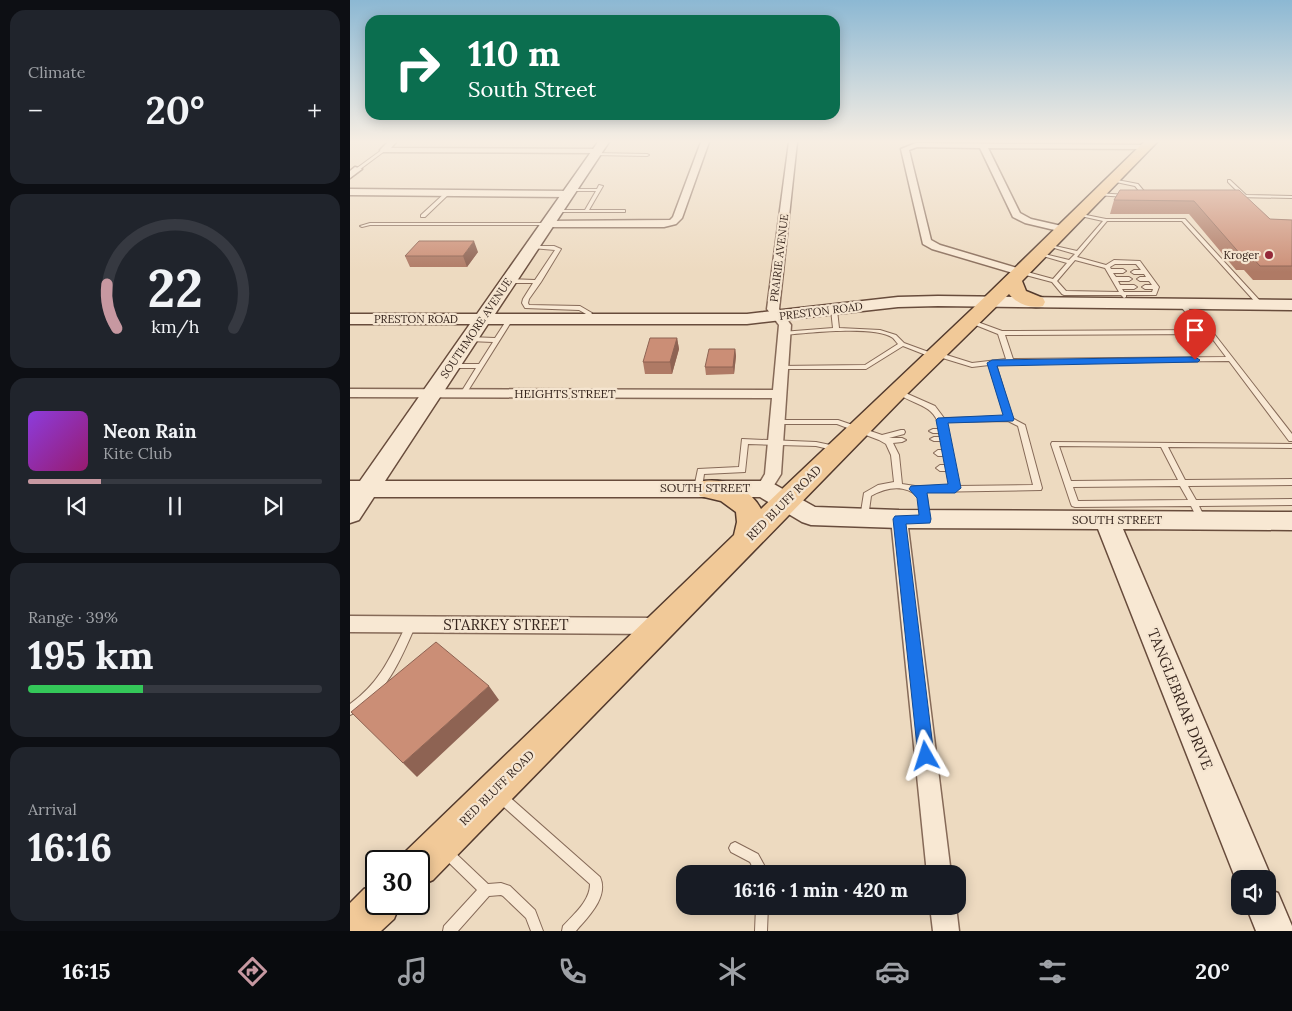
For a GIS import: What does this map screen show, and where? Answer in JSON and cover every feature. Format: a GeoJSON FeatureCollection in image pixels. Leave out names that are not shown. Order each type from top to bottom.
{"type":"FeatureCollection","features":[{"type":"Feature","properties":{"kind":"main road","name":"SOUTHMORE AVENUE"},"geometry":{"type":"LineString","coordinates":[[350,514],[359,489],[432,394],[573,185]]}},
{"type":"Feature","properties":{"kind":"main road","name":"RED BLUFF ROAD"},"geometry":{"type":"LineString","coordinates":[[430,854],[495,792],[565,719],[662,626],[747,540],[775,495],[866,439],[897,391],[991,302],[1107,185]]}},
{"type":"Feature","properties":{"kind":"main road"},"geometry":{"type":"LineString","coordinates":[[1016,275],[1013,288],[1018,294],[1036,302]]}},
{"type":"Feature","properties":{"kind":"main road","name":"PRESTON ROAD"},"geometry":{"type":"LineString","coordinates":[[350,319],[747,319],[898,302],[1036,302],[1128,294],[1181,303],[1292,305]]}},
{"type":"Feature","properties":{"kind":"main road"},"geometry":{"type":"LineString","coordinates":[[722,482],[748,507],[752,520],[747,540]]}},
{"type":"Feature","properties":{"kind":"main road","name":"SOUTH STREET"},"geometry":{"type":"LineString","coordinates":[[359,489],[722,482],[775,495],[811,516],[925,519],[1104,512],[1198,512],[1292,521]]}},
{"type":"Feature","properties":{"kind":"main road","name":"TANGLEBRIAR DRIVE"},"geometry":{"type":"LineString","coordinates":[[1104,512],[1250,870]]}},
{"type":"Feature","properties":{"kind":"main road"},"geometry":{"type":"LineString","coordinates":[[351,931],[368,915]]}},
{"type":"Feature","properties":{"kind":"main road"},"geometry":{"type":"LineString","coordinates":[[1269,915],[1275,931]]}},
{"type":"Feature","properties":{"kind":"street"},"geometry":{"type":"LineString","coordinates":[[547,224],[664,224],[673,222],[677,218],[689,185]]}},
{"type":"Feature","properties":{"kind":"street","name":"PRAIRIE AVENUE"},"geometry":{"type":"LineString","coordinates":[[775,495],[773,474],[785,325],[773,309],[788,185]]}},
{"type":"Feature","properties":{"kind":"street"},"geometry":{"type":"LineString","coordinates":[[913,185],[926,242],[1016,275]]}},
{"type":"Feature","properties":{"kind":"street"},"geometry":{"type":"LineString","coordinates":[[1002,185],[1016,215],[1020,218],[1063,229]]}},
{"type":"Feature","properties":{"kind":"street"},"geometry":{"type":"LineString","coordinates":[[350,192],[569,192]]}},
{"type":"Feature","properties":{"kind":"street","name":"HEIGHTS STREET"},"geometry":{"type":"LineString","coordinates":[[350,393],[779,394]]}},
{"type":"Feature","properties":{"kind":"street"},"geometry":{"type":"LineString","coordinates":[[899,519],[938,865]]}},
{"type":"Feature","properties":{"kind":"street","name":"STARKEY STREET"},"geometry":{"type":"LineString","coordinates":[[350,624],[662,626]]}},
{"type":"Feature","properties":{"kind":"street"},"geometry":{"type":"LineString","coordinates":[[944,915],[946,931]]}},
{"type":"Feature","properties":{"kind":"lane"},"geometry":{"type":"LineString","coordinates":[[1136,185],[1146,196]]}},
{"type":"Feature","properties":{"kind":"lane"},"geometry":{"type":"LineString","coordinates":[[1234,185],[1245,196]]}},
{"type":"Feature","properties":{"kind":"lane"},"geometry":{"type":"LineString","coordinates":[[569,192],[600,188],[586,211]]}},
{"type":"Feature","properties":{"kind":"lane"},"geometry":{"type":"LineString","coordinates":[[423,216],[448,193]]}},
{"type":"Feature","properties":{"kind":"lane"},"geometry":{"type":"LineString","coordinates":[[1098,194],[1129,196]]}},
{"type":"Feature","properties":{"kind":"lane"},"geometry":{"type":"LineString","coordinates":[[1138,196],[1155,196]]}},
{"type":"Feature","properties":{"kind":"lane"},"geometry":{"type":"LineString","coordinates":[[1227,196],[1292,197]]}},
{"type":"Feature","properties":{"kind":"lane"},"geometry":{"type":"LineString","coordinates":[[556,211],[623,211]]}},
{"type":"Feature","properties":{"kind":"lane"},"geometry":{"type":"LineString","coordinates":[[606,224],[614,211]]}},
{"type":"Feature","properties":{"kind":"lane"},"geometry":{"type":"LineString","coordinates":[[1078,214],[1106,220],[1182,220],[1259,303]]}},
{"type":"Feature","properties":{"kind":"lane"},"geometry":{"type":"LineString","coordinates":[[1054,281],[1106,220]]}},
{"type":"Feature","properties":{"kind":"lane"},"geometry":{"type":"LineString","coordinates":[[362,226],[370,224],[547,224]]}},
{"type":"Feature","properties":{"kind":"lane"},"geometry":{"type":"LineString","coordinates":[[532,247],[554,247],[558,250],[526,299],[527,307],[580,308],[589,313],[585,319]]}},
{"type":"Feature","properties":{"kind":"lane"},"geometry":{"type":"LineString","coordinates":[[1042,249],[1075,258]]}},
{"type":"Feature","properties":{"kind":"lane"},"geometry":{"type":"LineString","coordinates":[[1042,249],[1123,272]]}},
{"type":"Feature","properties":{"kind":"lane"},"geometry":{"type":"LineString","coordinates":[[1114,262],[1138,262],[1156,287],[1154,294],[1128,294],[1119,287],[1108,269],[1114,262]]}},
{"type":"Feature","properties":{"kind":"lane"},"geometry":{"type":"LineString","coordinates":[[1134,272],[1145,272]]}},
{"type":"Feature","properties":{"kind":"lane"},"geometry":{"type":"LineString","coordinates":[[1016,275],[1054,281],[1067,298]]}},
{"type":"Feature","properties":{"kind":"lane"},"geometry":{"type":"LineString","coordinates":[[1114,279],[1129,279]]}},
{"type":"Feature","properties":{"kind":"lane"},"geometry":{"type":"LineString","coordinates":[[1140,279],[1151,279]]}},
{"type":"Feature","properties":{"kind":"lane"},"geometry":{"type":"LineString","coordinates":[[508,281],[538,282]]}},
{"type":"Feature","properties":{"kind":"lane"},"geometry":{"type":"LineString","coordinates":[[1119,287],[1128,294]]}},
{"type":"Feature","properties":{"kind":"lane"},"geometry":{"type":"LineString","coordinates":[[1145,287],[1156,287]]}},
{"type":"Feature","properties":{"kind":"lane"},"geometry":{"type":"LineString","coordinates":[[1181,303],[1205,332],[1213,336],[1292,439]]}},
{"type":"Feature","properties":{"kind":"lane"},"geometry":{"type":"LineString","coordinates":[[834,310],[836,330]]}},
{"type":"Feature","properties":{"kind":"lane"},"geometry":{"type":"LineString","coordinates":[[463,394],[510,319]]}},
{"type":"Feature","properties":{"kind":"lane"},"geometry":{"type":"LineString","coordinates":[[970,321],[1001,333],[1205,332]]}},
{"type":"Feature","properties":{"kind":"lane"},"geometry":{"type":"LineString","coordinates":[[784,333],[836,330],[878,331],[894,336],[902,344],[934,355],[972,364],[1010,361],[1231,360]]}},
{"type":"Feature","properties":{"kind":"lane"},"geometry":{"type":"LineString","coordinates":[[1001,333],[1010,361]]}},
{"type":"Feature","properties":{"kind":"lane"},"geometry":{"type":"LineString","coordinates":[[469,339],[497,340]]}},
{"type":"Feature","properties":{"kind":"lane"},"geometry":{"type":"LineString","coordinates":[[781,367],[866,367],[902,344]]}},
{"type":"Feature","properties":{"kind":"lane"},"geometry":{"type":"LineString","coordinates":[[992,363],[1009,419]]}},
{"type":"Feature","properties":{"kind":"lane"},"geometry":{"type":"LineString","coordinates":[[450,366],[480,366]]}},
{"type":"Feature","properties":{"kind":"lane"},"geometry":{"type":"LineString","coordinates":[[897,391],[933,408],[942,420],[955,488]]}},
{"type":"Feature","properties":{"kind":"lane"},"geometry":{"type":"LineString","coordinates":[[864,518],[867,495],[881,487],[898,486],[915,489],[1038,488],[1020,426],[1009,419],[942,420]]}},
{"type":"Feature","properties":{"kind":"lane"},"geometry":{"type":"LineString","coordinates":[[777,422],[838,422],[894,454],[904,454]]}},
{"type":"Feature","properties":{"kind":"lane"},"geometry":{"type":"LineString","coordinates":[[933,435],[944,435]]}},
{"type":"Feature","properties":{"kind":"lane"},"geometry":{"type":"LineString","coordinates":[[722,482],[742,470],[745,441],[816,444],[902,436]]}},
{"type":"Feature","properties":{"kind":"lane"},"geometry":{"type":"LineString","coordinates":[[1104,512],[1075,504],[1055,444],[1292,446]]}},
{"type":"Feature","properties":{"kind":"lane"},"geometry":{"type":"LineString","coordinates":[[1163,445],[1198,512],[1292,502]]}},
{"type":"Feature","properties":{"kind":"lane"},"geometry":{"type":"LineString","coordinates":[[938,453],[948,453]]}},
{"type":"Feature","properties":{"kind":"lane"},"geometry":{"type":"LineString","coordinates":[[894,454],[898,486]]}},
{"type":"Feature","properties":{"kind":"lane"},"geometry":{"type":"LineString","coordinates":[[940,468],[951,468]]}},
{"type":"Feature","properties":{"kind":"lane"},"geometry":{"type":"LineString","coordinates":[[897,469],[907,469]]}},
{"type":"Feature","properties":{"kind":"lane"},"geometry":{"type":"LineString","coordinates":[[1069,484],[1292,482]]}},
{"type":"Feature","properties":{"kind":"lane"},"geometry":{"type":"LineString","coordinates":[[915,489],[923,496],[925,519]]}},
{"type":"Feature","properties":{"kind":"lane"},"geometry":{"type":"LineString","coordinates":[[350,710],[367,698],[384,679],[411,624]]}},
{"type":"Feature","properties":{"kind":"lane"},"geometry":{"type":"LineString","coordinates":[[495,792],[596,881],[598,889],[595,898],[568,931]]}},
{"type":"Feature","properties":{"kind":"lane"},"geometry":{"type":"LineString","coordinates":[[735,848],[754,858],[758,865]]}},
{"type":"Feature","properties":{"kind":"lane"},"geometry":{"type":"LineString","coordinates":[[430,856],[486,890],[506,890],[531,914],[537,931]]}},
{"type":"Feature","properties":{"kind":"lane"},"geometry":{"type":"LineString","coordinates":[[449,931],[486,890]]}},
{"type":"Feature","properties":{"kind":"lane"},"geometry":{"type":"LineString","coordinates":[[761,931],[762,915]]}},
{"type":"Feature","properties":{"kind":"building"},"geometry":{"type":"Polygon","coordinates":[[[1120,190],[1239,190],[1270,219],[1292,220],[1292,266],[1260,266],[1251,256],[1242,256],[1194,201],[1114,200],[1120,190]]]}},
{"type":"Feature","properties":{"kind":"building"},"geometry":{"type":"Polygon","coordinates":[[[419,241],[474,241],[463,256],[405,256],[419,241]]]}},
{"type":"Feature","properties":{"kind":"building"},"geometry":{"type":"Polygon","coordinates":[[[650,338],[677,338],[670,362],[643,362],[650,338]]]}},
{"type":"Feature","properties":{"kind":"building"},"geometry":{"type":"Polygon","coordinates":[[[709,349],[735,349],[733,367],[705,367],[709,349]]]}},
{"type":"Feature","properties":{"kind":"building"},"geometry":{"type":"Polygon","coordinates":[[[436,642],[489,686],[403,763],[351,712],[436,642]]]}},
{"type":"Feature","properties":{"kind":"place","name":"Kroger"},"geometry":{"type":"Point","coordinates":[1269,255]}},
{"type":"Feature","properties":{"kind":"route"},"geometry":{"type":"LineString","coordinates":[[926,756],[899,519],[925,519],[923,496],[915,489],[955,488],[942,420],[1009,419],[992,363],[1010,361],[1195,360]]}}]}
